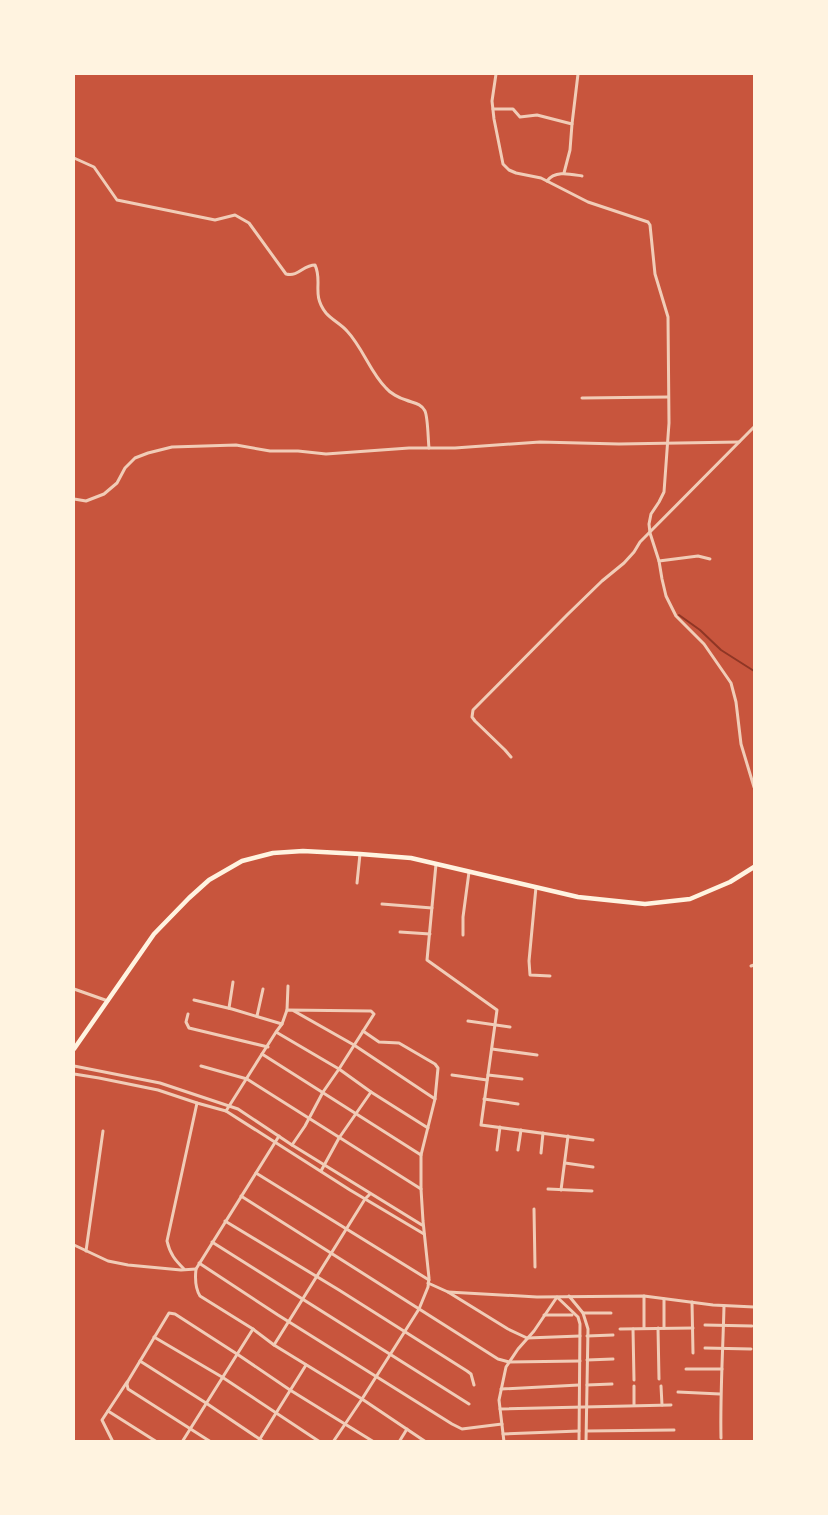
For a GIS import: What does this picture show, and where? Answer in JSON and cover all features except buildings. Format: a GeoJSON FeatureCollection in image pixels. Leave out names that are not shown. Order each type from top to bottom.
{"type":"FeatureCollection","features":[{"type":"Feature","properties":{"kind":"main road"},"geometry":{"type":"LineString","coordinates":[[74,1049],[154,934],[209,880],[242,861],[273,853],[303,851],[411,858],[589,898],[645,904],[690,899],[730,882],[754,867]]}},
{"type":"Feature","properties":{"kind":"street"},"geometry":{"type":"LineString","coordinates":[[496,74],[493,109],[503,164],[509,170],[547,181],[588,202],[648,222],[650,225],[655,274],[668,317],[669,423],[664,492],[651,514],[650,533],[659,561],[666,596],[676,616],[704,644],[730,683],[736,702],[741,744],[754,787]]}},
{"type":"Feature","properties":{"kind":"street"},"geometry":{"type":"LineString","coordinates":[[564,174],[570,150],[578,74]]}},
{"type":"Feature","properties":{"kind":"street"},"geometry":{"type":"LineString","coordinates":[[493,109],[513,109],[520,117],[537,115],[573,124]]}},
{"type":"Feature","properties":{"kind":"street"},"geometry":{"type":"LineString","coordinates":[[74,158],[93,167],[117,200],[215,220],[236,215],[249,223],[286,274],[299,273],[310,265],[315,265],[318,276],[318,299],[326,313],[346,329],[387,390],[405,400],[415,402],[425,411],[429,448]]}},
{"type":"Feature","properties":{"kind":"street"},"geometry":{"type":"LineString","coordinates":[[547,181],[550,176],[564,174],[582,176]]}},
{"type":"Feature","properties":{"kind":"street"},"geometry":{"type":"LineString","coordinates":[[582,398],[668,397]]}},
{"type":"Feature","properties":{"kind":"street"},"geometry":{"type":"LineString","coordinates":[[511,757],[475,721],[472,717],[473,710],[602,581],[624,563],[640,542],[754,427]]}},
{"type":"Feature","properties":{"kind":"street"},"geometry":{"type":"LineString","coordinates":[[74,499],[86,501],[104,494],[117,483],[125,468],[135,458],[172,447],[236,445],[270,451],[326,454],[540,442],[619,444],[740,442]]}},
{"type":"Feature","properties":{"kind":"street"},"geometry":{"type":"LineString","coordinates":[[659,561],[698,556],[710,558]]}},
{"type":"Feature","properties":{"kind":"street"},"geometry":{"type":"LineString","coordinates":[[357,883],[360,854]]}},
{"type":"Feature","properties":{"kind":"street"},"geometry":{"type":"LineString","coordinates":[[436,864],[427,960],[496,1010],[481,1125],[593,1140]]}},
{"type":"Feature","properties":{"kind":"street"},"geometry":{"type":"LineString","coordinates":[[463,935],[469,872]]}},
{"type":"Feature","properties":{"kind":"street"},"geometry":{"type":"LineString","coordinates":[[536,887],[529,961],[530,975],[550,976]]}},
{"type":"Feature","properties":{"kind":"street"},"geometry":{"type":"LineString","coordinates":[[382,904],[432,908]]}},
{"type":"Feature","properties":{"kind":"street"},"geometry":{"type":"LineString","coordinates":[[400,932],[430,934]]}},
{"type":"Feature","properties":{"kind":"street"},"geometry":{"type":"LineString","coordinates":[[229,1008],[233,982]]}},
{"type":"Feature","properties":{"kind":"street"},"geometry":{"type":"LineString","coordinates":[[226,1112],[282,1024],[288,986]]}},
{"type":"Feature","properties":{"kind":"street"},"geometry":{"type":"LineString","coordinates":[[74,989],[108,1001]]}},
{"type":"Feature","properties":{"kind":"street"},"geometry":{"type":"LineString","coordinates":[[257,1017],[263,989]]}},
{"type":"Feature","properties":{"kind":"street"},"geometry":{"type":"LineString","coordinates":[[194,1000],[282,1024]]}},
{"type":"Feature","properties":{"kind":"street"},"geometry":{"type":"LineString","coordinates":[[286,1010],[371,1011],[374,1016],[323,1092],[292,1145]]}},
{"type":"Feature","properties":{"kind":"street"},"geometry":{"type":"LineString","coordinates":[[294,1010],[354,1045],[435,1099]]}},
{"type":"Feature","properties":{"kind":"street"},"geometry":{"type":"LineString","coordinates":[[188,1014],[186,1022],[189,1028],[268,1047]]}},
{"type":"Feature","properties":{"kind":"street"},"geometry":{"type":"LineString","coordinates":[[468,1021],[510,1027]]}},
{"type":"Feature","properties":{"kind":"street"},"geometry":{"type":"LineString","coordinates":[[333,1442],[419,1309],[429,1281],[423,1226],[421,1155],[435,1099],[439,1072],[436,1065],[399,1043],[379,1042],[363,1031]]}},
{"type":"Feature","properties":{"kind":"street"},"geometry":{"type":"LineString","coordinates":[[276,1032],[339,1069],[428,1128]]}},
{"type":"Feature","properties":{"kind":"street"},"geometry":{"type":"LineString","coordinates":[[491,1049],[537,1055]]}},
{"type":"Feature","properties":{"kind":"street"},"geometry":{"type":"LineString","coordinates":[[262,1054],[421,1155]]}},
{"type":"Feature","properties":{"kind":"street"},"geometry":{"type":"LineString","coordinates":[[74,1066],[146,1080],[238,1109],[423,1226]]}},
{"type":"Feature","properties":{"kind":"street"},"geometry":{"type":"LineString","coordinates":[[201,1066],[247,1079],[421,1189]]}},
{"type":"Feature","properties":{"kind":"street"},"geometry":{"type":"LineString","coordinates":[[74,1074],[158,1090],[226,1112],[424,1234]]}},
{"type":"Feature","properties":{"kind":"street"},"geometry":{"type":"LineString","coordinates":[[452,1075],[487,1080]]}},
{"type":"Feature","properties":{"kind":"street"},"geometry":{"type":"LineString","coordinates":[[488,1075],[522,1079]]}},
{"type":"Feature","properties":{"kind":"street"},"geometry":{"type":"LineString","coordinates":[[321,1171],[339,1138],[371,1092]]}},
{"type":"Feature","properties":{"kind":"street"},"geometry":{"type":"LineString","coordinates":[[484,1100],[518,1104]]}},
{"type":"Feature","properties":{"kind":"street"},"geometry":{"type":"LineString","coordinates":[[184,1269],[173,1258],[167,1241],[197,1103]]}},
{"type":"Feature","properties":{"kind":"street"},"geometry":{"type":"LineString","coordinates":[[497,1150],[500,1127]]}},
{"type":"Feature","properties":{"kind":"street"},"geometry":{"type":"LineString","coordinates":[[518,1150],[521,1130]]}},
{"type":"Feature","properties":{"kind":"street"},"geometry":{"type":"LineString","coordinates":[[86,1251],[103,1131]]}},
{"type":"Feature","properties":{"kind":"street"},"geometry":{"type":"LineString","coordinates":[[541,1153],[543,1133]]}},
{"type":"Feature","properties":{"kind":"street"},"geometry":{"type":"LineString","coordinates":[[279,1136],[196,1269],[196,1283],[200,1296],[426,1442]]}},
{"type":"Feature","properties":{"kind":"street"},"geometry":{"type":"LineString","coordinates":[[561,1190],[568,1136]]}},
{"type":"Feature","properties":{"kind":"street"},"geometry":{"type":"LineString","coordinates":[[565,1163],[593,1167]]}},
{"type":"Feature","properties":{"kind":"street"},"geometry":{"type":"LineString","coordinates":[[256,1173],[508,1329],[527,1338],[580,1336]]}},
{"type":"Feature","properties":{"kind":"street"},"geometry":{"type":"LineString","coordinates":[[548,1189],[592,1191]]}},
{"type":"Feature","properties":{"kind":"street"},"geometry":{"type":"LineString","coordinates":[[274,1345],[330,1253],[370,1194]]}},
{"type":"Feature","properties":{"kind":"street"},"geometry":{"type":"LineString","coordinates":[[241,1196],[498,1359],[509,1362],[580,1361]]}},
{"type":"Feature","properties":{"kind":"street"},"geometry":{"type":"LineString","coordinates":[[534,1209],[535,1267]]}},
{"type":"Feature","properties":{"kind":"street"},"geometry":{"type":"LineString","coordinates":[[225,1221],[467,1371],[471,1374],[474,1385]]}},
{"type":"Feature","properties":{"kind":"street"},"geometry":{"type":"LineString","coordinates":[[212,1242],[469,1404]]}},
{"type":"Feature","properties":{"kind":"street"},"geometry":{"type":"LineString","coordinates":[[74,1245],[108,1261],[128,1265],[196,1269]]}},
{"type":"Feature","properties":{"kind":"street"},"geometry":{"type":"LineString","coordinates":[[200,1263],[452,1424],[462,1429],[502,1424]]}},
{"type":"Feature","properties":{"kind":"street"},"geometry":{"type":"LineString","coordinates":[[448,1292],[537,1297],[644,1296],[724,1306],[754,1307]]}},
{"type":"Feature","properties":{"kind":"street"},"geometry":{"type":"LineString","coordinates":[[569,1296],[583,1313],[588,1329],[586,1442]]}},
{"type":"Feature","properties":{"kind":"street"},"geometry":{"type":"LineString","coordinates":[[644,1296],[644,1328]]}},
{"type":"Feature","properties":{"kind":"street"},"geometry":{"type":"LineString","coordinates":[[504,1442],[499,1400],[506,1367],[557,1297]]}},
{"type":"Feature","properties":{"kind":"street"},"geometry":{"type":"LineString","coordinates":[[557,1297],[578,1317],[580,1324],[579,1442]]}},
{"type":"Feature","properties":{"kind":"street"},"geometry":{"type":"LineString","coordinates":[[664,1299],[664,1328]]}},
{"type":"Feature","properties":{"kind":"street"},"geometry":{"type":"LineString","coordinates":[[692,1302],[693,1353]]}},
{"type":"Feature","properties":{"kind":"street"},"geometry":{"type":"LineString","coordinates":[[721,1438],[720,1394],[723,1370],[724,1306]]}},
{"type":"Feature","properties":{"kind":"street"},"geometry":{"type":"LineString","coordinates":[[113,1442],[102,1420],[169,1313],[174,1314],[374,1442]]}},
{"type":"Feature","properties":{"kind":"street"},"geometry":{"type":"LineString","coordinates":[[583,1313],[611,1313]]}},
{"type":"Feature","properties":{"kind":"street"},"geometry":{"type":"LineString","coordinates":[[544,1315],[572,1315]]}},
{"type":"Feature","properties":{"kind":"street"},"geometry":{"type":"LineString","coordinates":[[705,1325],[752,1326]]}},
{"type":"Feature","properties":{"kind":"street"},"geometry":{"type":"LineString","coordinates":[[658,1328],[659,1379]]}},
{"type":"Feature","properties":{"kind":"street"},"geometry":{"type":"LineString","coordinates":[[621,1329],[693,1328]]}},
{"type":"Feature","properties":{"kind":"street"},"geometry":{"type":"LineString","coordinates":[[182,1442],[253,1329]]}},
{"type":"Feature","properties":{"kind":"street"},"geometry":{"type":"LineString","coordinates":[[633,1329],[633,1380]]}},
{"type":"Feature","properties":{"kind":"street"},"geometry":{"type":"LineString","coordinates":[[587,1336],[613,1335]]}},
{"type":"Feature","properties":{"kind":"street"},"geometry":{"type":"LineString","coordinates":[[154,1337],[222,1377],[320,1442]]}},
{"type":"Feature","properties":{"kind":"street"},"geometry":{"type":"LineString","coordinates":[[705,1348],[751,1349]]}},
{"type":"Feature","properties":{"kind":"street"},"geometry":{"type":"LineString","coordinates":[[587,1360],[613,1359]]}},
{"type":"Feature","properties":{"kind":"street"},"geometry":{"type":"LineString","coordinates":[[140,1361],[260,1441],[306,1365]]}},
{"type":"Feature","properties":{"kind":"street"},"geometry":{"type":"LineString","coordinates":[[686,1369],[723,1370]]}},
{"type":"Feature","properties":{"kind":"street"},"geometry":{"type":"LineString","coordinates":[[128,1381],[128,1389],[211,1442]]}},
{"type":"Feature","properties":{"kind":"street"},"geometry":{"type":"LineString","coordinates":[[587,1384],[612,1384]]}},
{"type":"Feature","properties":{"kind":"street"},"geometry":{"type":"LineString","coordinates":[[501,1389],[579,1385]]}},
{"type":"Feature","properties":{"kind":"street"},"geometry":{"type":"LineString","coordinates":[[634,1386],[634,1406]]}},
{"type":"Feature","properties":{"kind":"street"},"geometry":{"type":"LineString","coordinates":[[661,1386],[662,1405]]}},
{"type":"Feature","properties":{"kind":"street"},"geometry":{"type":"LineString","coordinates":[[678,1392],[720,1394]]}},
{"type":"Feature","properties":{"kind":"street"},"geometry":{"type":"LineString","coordinates":[[500,1409],[671,1405]]}},
{"type":"Feature","properties":{"kind":"street"},"geometry":{"type":"LineString","coordinates":[[108,1411],[157,1442]]}},
{"type":"Feature","properties":{"kind":"street"},"geometry":{"type":"LineString","coordinates":[[399,1442],[407,1429]]}},
{"type":"Feature","properties":{"kind":"street"},"geometry":{"type":"LineString","coordinates":[[586,1431],[674,1430]]}},
{"type":"Feature","properties":{"kind":"street"},"geometry":{"type":"LineString","coordinates":[[503,1434],[580,1431]]}},
{"type":"Feature","properties":{"kind":"waterway"},"geometry":{"type":"LineString","coordinates":[[679,615],[700,630],[721,650],[754,671]]}}]}
